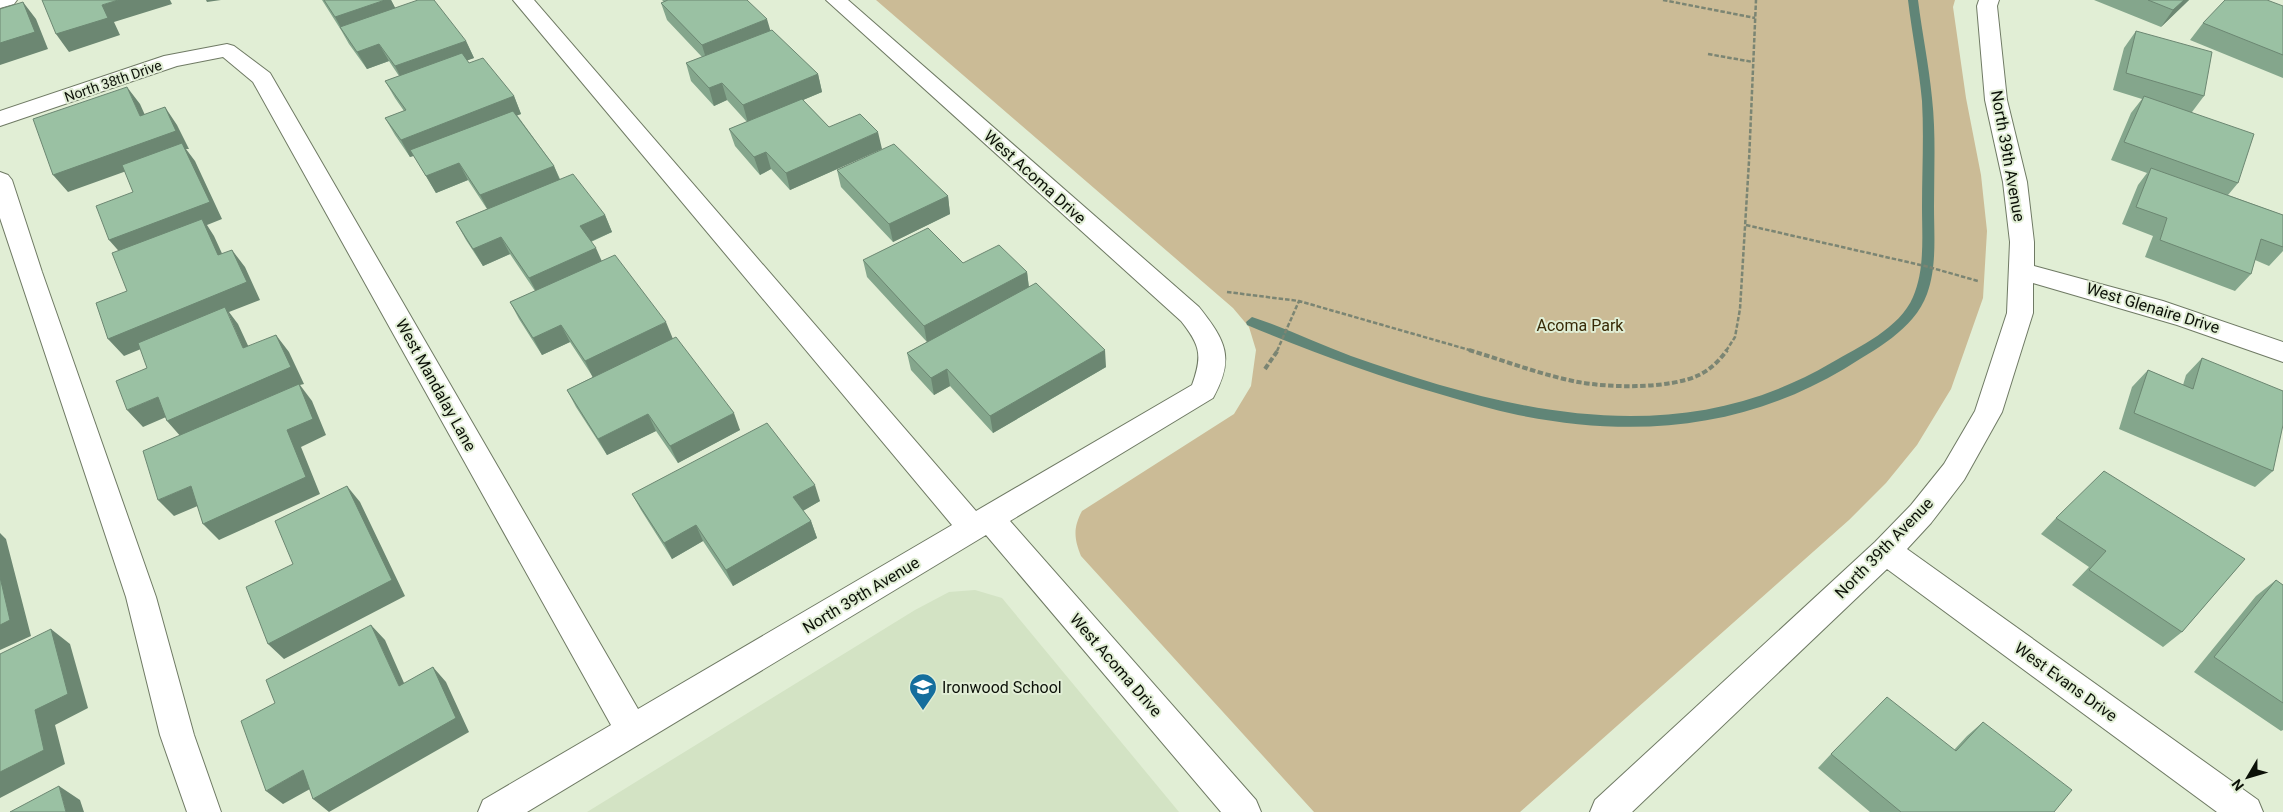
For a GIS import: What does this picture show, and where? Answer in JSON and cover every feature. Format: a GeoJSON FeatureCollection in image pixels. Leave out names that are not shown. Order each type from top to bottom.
{"type":"FeatureCollection","features":[{"type":"Feature","properties":{"kind":"street"},"geometry":{"type":"LineString","coordinates":[[0,2],[7,0]]}},
{"type":"Feature","properties":{"kind":"street","name":"West Acoma Drive"},"geometry":{"type":"LineString","coordinates":[[523,0],[980,523],[1244,812]]}},
{"type":"Feature","properties":{"kind":"street","name":"West Acoma Drive"},"geometry":{"type":"LineString","coordinates":[[836,0],[1190,314],[1211,339],[1213,366]]}},
{"type":"Feature","properties":{"kind":"street","name":"North 39th Avenue"},"geometry":{"type":"LineString","coordinates":[[1607,812],[1886,551],[1921,514],[1954,472],[1988,412],[2020,313],[2022,242],[2015,182],[1996,100],[1987,6],[1989,0]]}},
{"type":"Feature","properties":{"kind":"street","name":"North 38th Drive"},"geometry":{"type":"LineString","coordinates":[[0,119],[172,60],[227,50]]}},
{"type":"Feature","properties":{"kind":"street","name":"West Mandalay Lane"},"geometry":{"type":"LineString","coordinates":[[227,50],[262,78],[632,731]]}},
{"type":"Feature","properties":{"kind":"street"},"geometry":{"type":"LineString","coordinates":[[0,180],[32,281],[141,597],[177,735],[204,812]]}},
{"type":"Feature","properties":{"kind":"street","name":"West Glenaire Drive"},"geometry":{"type":"LineString","coordinates":[[2021,271],[2222,328],[2283,352]]}},
{"type":"Feature","properties":{"kind":"street","name":"North 39th Avenue"},"geometry":{"type":"LineString","coordinates":[[495,812],[1203,391],[1213,366]]}},
{"type":"Feature","properties":{"kind":"street","name":"West Evans Drive"},"geometry":{"type":"LineString","coordinates":[[1886,551],[2246,812]]}},
{"type":"Feature","properties":{"kind":"path"},"geometry":{"type":"LineString","coordinates":[[1663,0],[1755,18]]}},
{"type":"Feature","properties":{"kind":"path"},"geometry":{"type":"LineString","coordinates":[[1226,292],[1298,301],[1579,382],[1622,385],[1670,383],[1699,374],[1721,358],[1735,338],[1746,225],[1756,0]]}},
{"type":"Feature","properties":{"kind":"path"},"geometry":{"type":"LineString","coordinates":[[1708,54],[1753,62]]}},
{"type":"Feature","properties":{"kind":"path"},"geometry":{"type":"LineString","coordinates":[[1746,225],[1925,266],[1978,281]]}},
{"type":"Feature","properties":{"kind":"path"},"geometry":{"type":"LineString","coordinates":[[1265,369],[1280,347],[1298,301]]}},
{"type":"Feature","properties":{"kind":"shaded area","name":"Ironwood School"},"geometry":{"type":"Polygon","coordinates":[[[975,590],[1002,598],[1179,812],[587,812],[915,610],[949,592],[975,590]]]}},
{"type":"Feature","properties":{"kind":"green space","name":"Acoma Park"},"geometry":{"type":"Polygon","coordinates":[[[876,0],[1955,0],[1953,7],[1966,98],[1981,175],[1987,231],[1983,298],[1951,389],[1917,445],[1886,483],[1849,520],[1520,812],[1314,812],[1081,556],[1076,538],[1077,523],[1082,511],[1234,414],[1251,386],[1256,350],[1249,327],[1233,308],[876,0]]]}},
{"type":"Feature","properties":{"kind":"building"},"geometry":{"type":"Polygon","coordinates":[[[42,0],[118,0],[102,5],[108,18],[56,34],[42,0]]]}},
{"type":"Feature","properties":{"kind":"building"},"geometry":{"type":"Polygon","coordinates":[[[324,0],[385,0],[335,17],[324,0]]]}},
{"type":"Feature","properties":{"kind":"building"},"geometry":{"type":"Polygon","coordinates":[[[418,0],[434,0],[466,41],[395,66],[379,44],[357,52],[340,27],[418,0]]]}},
{"type":"Feature","properties":{"kind":"building"},"geometry":{"type":"Polygon","coordinates":[[[668,0],[747,0],[767,19],[702,45],[661,3],[668,0]]]}},
{"type":"Feature","properties":{"kind":"building"},"geometry":{"type":"Polygon","coordinates":[[[2148,0],[2184,0],[2173,10],[2148,0]]]}},
{"type":"Feature","properties":{"kind":"building"},"geometry":{"type":"Polygon","coordinates":[[[2225,0],[2267,0],[2283,6],[2283,55],[2203,23],[2225,0]]]}},
{"type":"Feature","properties":{"kind":"building"},"geometry":{"type":"Polygon","coordinates":[[[23,2],[35,32],[0,43],[0,9],[23,2]]]}},
{"type":"Feature","properties":{"kind":"building"},"geometry":{"type":"Polygon","coordinates":[[[772,30],[818,74],[743,105],[722,83],[709,88],[686,63],[772,30]]]}},
{"type":"Feature","properties":{"kind":"building"},"geometry":{"type":"Polygon","coordinates":[[[2136,31],[2212,52],[2204,96],[2126,73],[2136,31]]]}},
{"type":"Feature","properties":{"kind":"building"},"geometry":{"type":"Polygon","coordinates":[[[462,53],[469,63],[483,58],[514,96],[401,140],[385,118],[406,110],[385,81],[462,53]]]}},
{"type":"Feature","properties":{"kind":"building"},"geometry":{"type":"Polygon","coordinates":[[[127,87],[140,116],[165,107],[176,131],[53,175],[33,119],[127,87]]]}},
{"type":"Feature","properties":{"kind":"building"},"geometry":{"type":"Polygon","coordinates":[[[2144,96],[2254,134],[2238,183],[2124,142],[2144,96]]]}},
{"type":"Feature","properties":{"kind":"building"},"geometry":{"type":"Polygon","coordinates":[[[802,99],[829,127],[860,114],[878,132],[786,173],[766,152],[754,157],[729,129],[802,99]]]}},
{"type":"Feature","properties":{"kind":"building"},"geometry":{"type":"Polygon","coordinates":[[[513,111],[554,166],[480,195],[459,163],[426,176],[410,150],[513,111]]]}},
{"type":"Feature","properties":{"kind":"building"},"geometry":{"type":"Polygon","coordinates":[[[182,143],[210,202],[109,240],[96,206],[133,192],[122,165],[182,143]]]}},
{"type":"Feature","properties":{"kind":"building"},"geometry":{"type":"Polygon","coordinates":[[[894,144],[948,196],[889,224],[837,170],[894,144]]]}},
{"type":"Feature","properties":{"kind":"building"},"geometry":{"type":"Polygon","coordinates":[[[2151,168],[2283,215],[2283,247],[2261,239],[2251,274],[2160,240],[2167,218],[2136,207],[2151,168]]]}},
{"type":"Feature","properties":{"kind":"building"},"geometry":{"type":"Polygon","coordinates":[[[573,174],[605,215],[580,226],[596,248],[529,278],[501,237],[473,249],[456,222],[573,174]]]}},
{"type":"Feature","properties":{"kind":"building"},"geometry":{"type":"Polygon","coordinates":[[[202,219],[218,255],[232,250],[247,282],[108,339],[96,303],[127,291],[112,253],[202,219]]]}},
{"type":"Feature","properties":{"kind":"building"},"geometry":{"type":"Polygon","coordinates":[[[928,228],[963,263],[999,245],[1027,272],[924,326],[863,260],[928,228]]]}},
{"type":"Feature","properties":{"kind":"building"},"geometry":{"type":"Polygon","coordinates":[[[615,255],[666,322],[585,361],[561,325],[533,338],[510,302],[615,255]]]}},
{"type":"Feature","properties":{"kind":"building"},"geometry":{"type":"Polygon","coordinates":[[[1036,283],[1105,350],[990,416],[947,369],[931,378],[907,353],[1036,283]]]}},
{"type":"Feature","properties":{"kind":"building"},"geometry":{"type":"Polygon","coordinates":[[[225,307],[243,348],[276,335],[291,367],[167,421],[158,397],[127,410],[116,381],[147,368],[138,343],[225,307]]]}},
{"type":"Feature","properties":{"kind":"building"},"geometry":{"type":"Polygon","coordinates":[[[676,337],[734,413],[670,446],[648,414],[598,439],[567,390],[676,337]]]}},
{"type":"Feature","properties":{"kind":"building"},"geometry":{"type":"Polygon","coordinates":[[[2202,358],[2283,391],[2283,425],[2273,471],[2134,413],[2148,370],[2193,389],[2202,358]]]}},
{"type":"Feature","properties":{"kind":"building"},"geometry":{"type":"Polygon","coordinates":[[[299,384],[313,419],[287,430],[306,477],[203,524],[191,486],[158,500],[143,451],[299,384]]]}},
{"type":"Feature","properties":{"kind":"building"},"geometry":{"type":"Polygon","coordinates":[[[767,423],[815,485],[793,497],[811,521],[726,570],[696,525],[664,543],[632,494],[767,423]]]}},
{"type":"Feature","properties":{"kind":"building"},"geometry":{"type":"Polygon","coordinates":[[[2104,471],[2245,559],[2182,632],[2089,570],[2106,551],[2056,518],[2104,471]]]}},
{"type":"Feature","properties":{"kind":"building"},"geometry":{"type":"Polygon","coordinates":[[[347,486],[392,580],[268,644],[246,587],[293,564],[275,521],[347,486]]]}},
{"type":"Feature","properties":{"kind":"building"},"geometry":{"type":"Polygon","coordinates":[[[0,577],[10,620],[0,625],[0,577]]]}},
{"type":"Feature","properties":{"kind":"building"},"geometry":{"type":"Polygon","coordinates":[[[2276,580],[2283,585],[2283,703],[2214,657],[2276,580]]]}},
{"type":"Feature","properties":{"kind":"building"},"geometry":{"type":"Polygon","coordinates":[[[371,625],[399,686],[433,667],[456,718],[313,799],[303,770],[266,791],[241,721],[275,703],[266,680],[371,625]]]}},
{"type":"Feature","properties":{"kind":"building"},"geometry":{"type":"Polygon","coordinates":[[[51,629],[68,694],[35,710],[44,750],[0,772],[0,654],[51,629]]]}},
{"type":"Feature","properties":{"kind":"building"},"geometry":{"type":"Polygon","coordinates":[[[1887,697],[1956,751],[1983,722],[2072,790],[2054,812],[1901,812],[1831,754],[1887,697]]]}},
{"type":"Feature","properties":{"kind":"building"},"geometry":{"type":"Polygon","coordinates":[[[59,786],[66,812],[10,812],[59,786]]]}},
{"type":"Feature","properties":{"kind":"waterway"},"geometry":{"type":"LineString","coordinates":[[1252,322],[1323,351],[1396,376],[1500,406],[1563,417],[1648,422],[1690,419],[1731,411],[1771,399],[1811,382],[1880,340],[1899,325],[1915,307],[1923,286],[1928,241],[1929,124],[1913,0]]}},
{"type":"Feature","properties":{"kind":"place","name":"Ironwood School"},"geometry":{"type":"Point","coordinates":[923,711]}}]}
